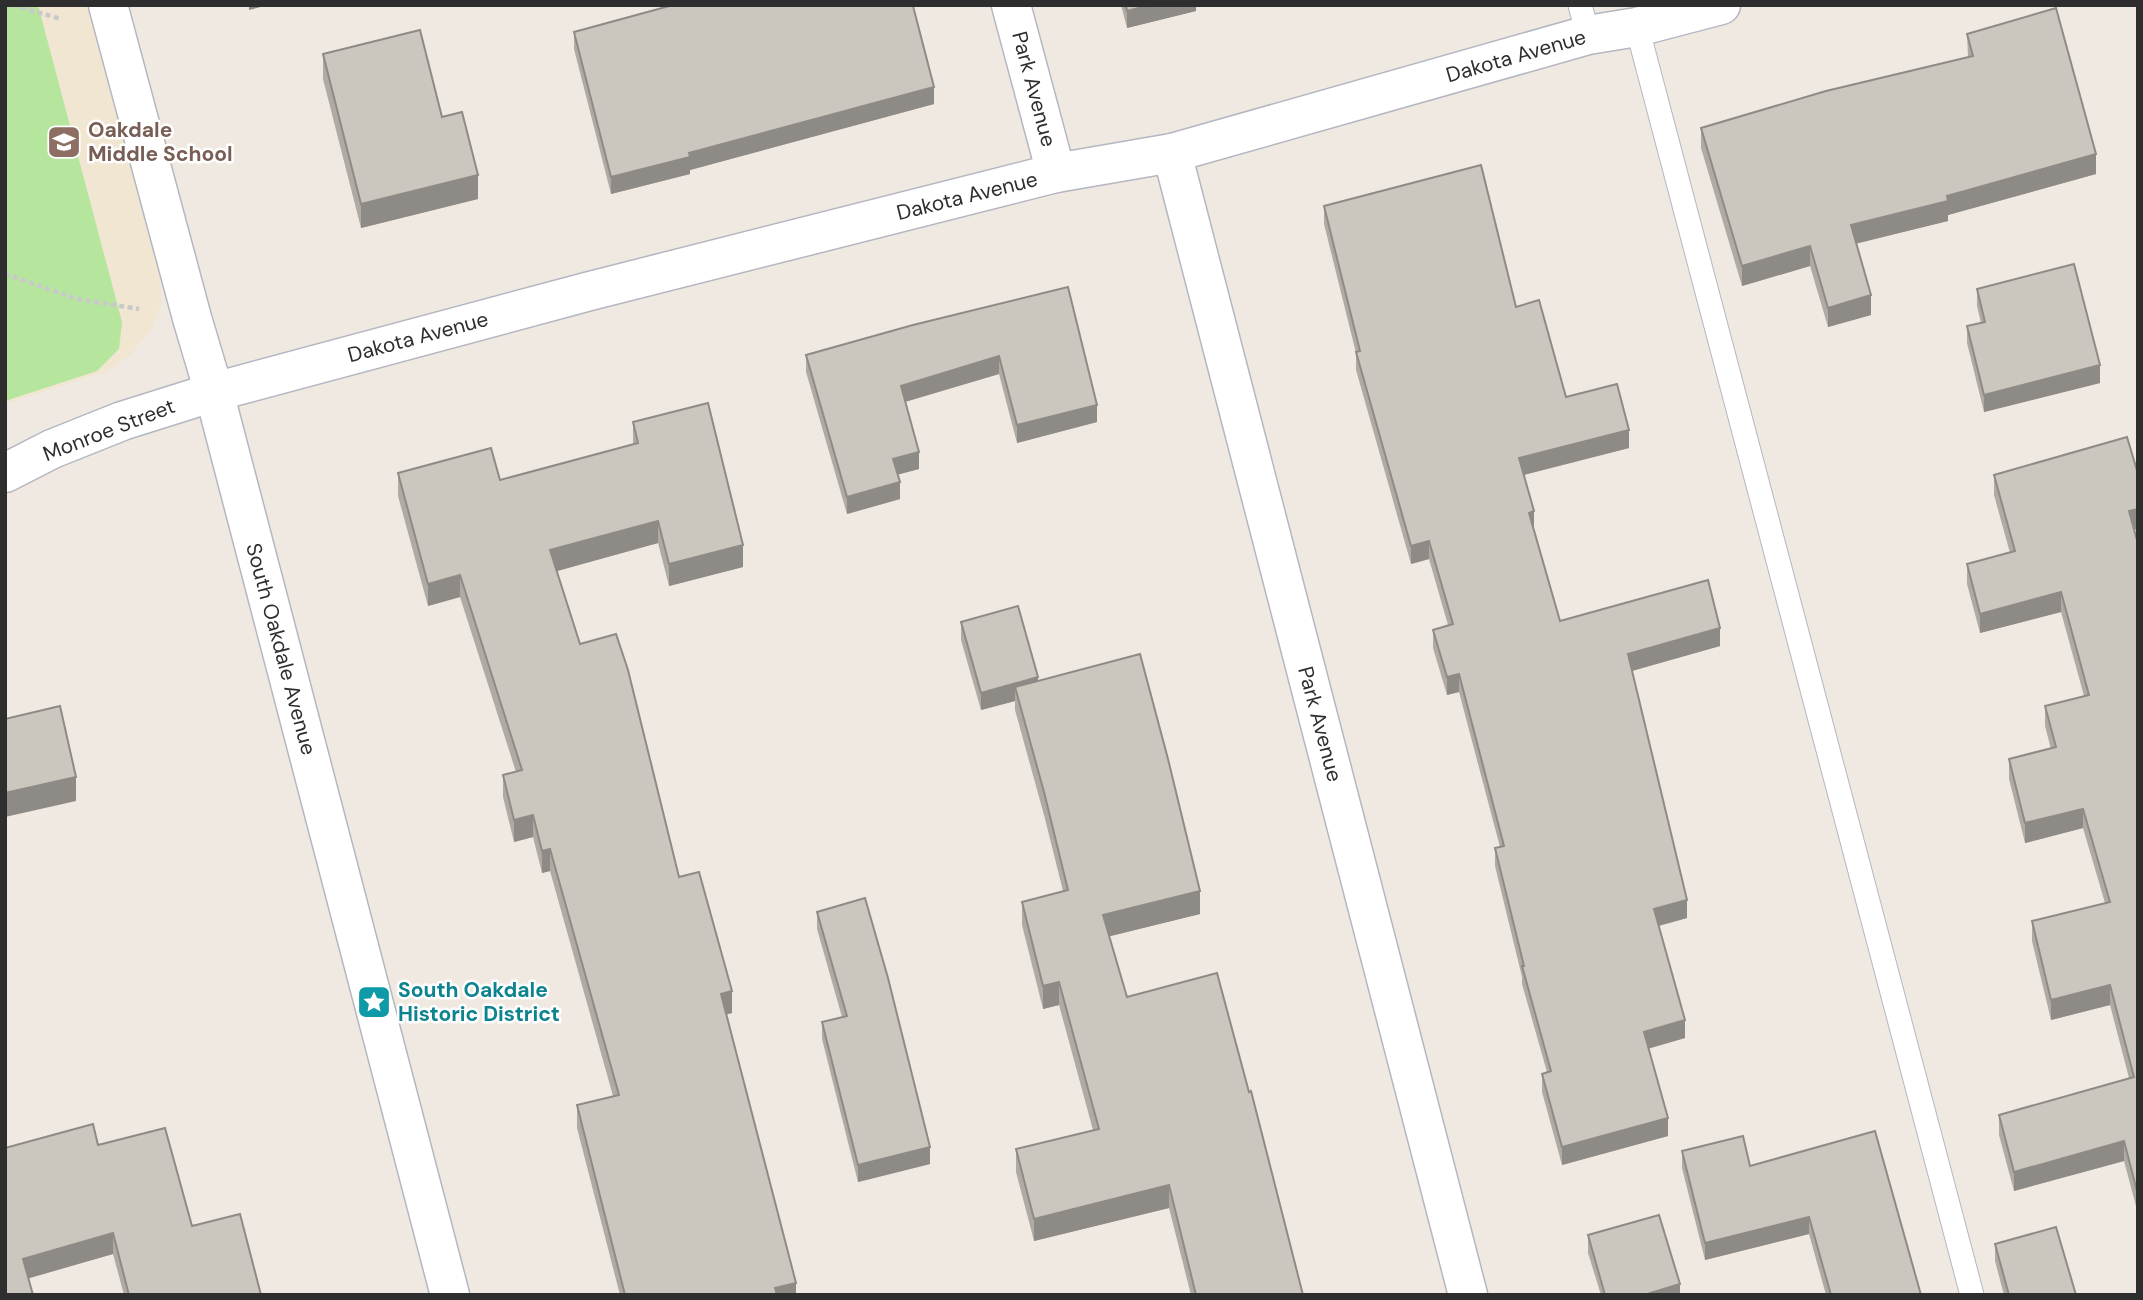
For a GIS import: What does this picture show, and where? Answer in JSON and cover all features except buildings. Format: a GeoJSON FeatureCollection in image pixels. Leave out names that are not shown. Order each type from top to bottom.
{"type":"FeatureCollection","features":[{"type":"Feature","properties":{"kind":"street","name":"South Oakdale Avenue"},"geometry":{"type":"LineString","coordinates":[[108,5],[214,392],[450,1295]]}},
{"type":"Feature","properties":{"kind":"street","name":"Park Avenue"},"geometry":{"type":"LineString","coordinates":[[1011,5],[1056,173]]}},
{"type":"Feature","properties":{"kind":"street","name":"Dakota Avenue"},"geometry":{"type":"LineString","coordinates":[[214,392],[603,288],[1056,173],[1172,153],[1584,20],[1637,27],[1721,5]]}},
{"type":"Feature","properties":{"kind":"street","name":"Park Avenue"},"geometry":{"type":"LineString","coordinates":[[1172,153],[1468,1295]]}},
{"type":"Feature","properties":{"kind":"street","name":"Monroe Street"},"geometry":{"type":"LineString","coordinates":[[5,473],[52,449],[110,426],[214,392]]}},
{"type":"Feature","properties":{"kind":"lane"},"geometry":{"type":"LineString","coordinates":[[1637,27],[1972,1295]]}},
{"type":"Feature","properties":{"kind":"path"},"geometry":{"type":"LineString","coordinates":[[5,274],[77,299],[192,318]]}},
{"type":"Feature","properties":{"kind":"shaded area","name":"Oakdale Middle School"},"geometry":{"type":"Polygon","coordinates":[[[5,5],[87,5],[160,278],[161,305],[151,329],[131,354],[108,371],[5,404],[5,5]]]}},
{"type":"Feature","properties":{"kind":"green space","name":"Oakdale Middle School"},"geometry":{"type":"Polygon","coordinates":[[[5,5],[38,5],[122,322],[119,349],[97,371],[5,401],[5,5]]]}},
{"type":"Feature","properties":{"kind":"place","name":"Oakdale Middle School"},"geometry":{"type":"Point","coordinates":[64,142]}},
{"type":"Feature","properties":{"kind":"place","name":"South Oakdale Historic District"},"geometry":{"type":"Point","coordinates":[374,1002]}}]}
